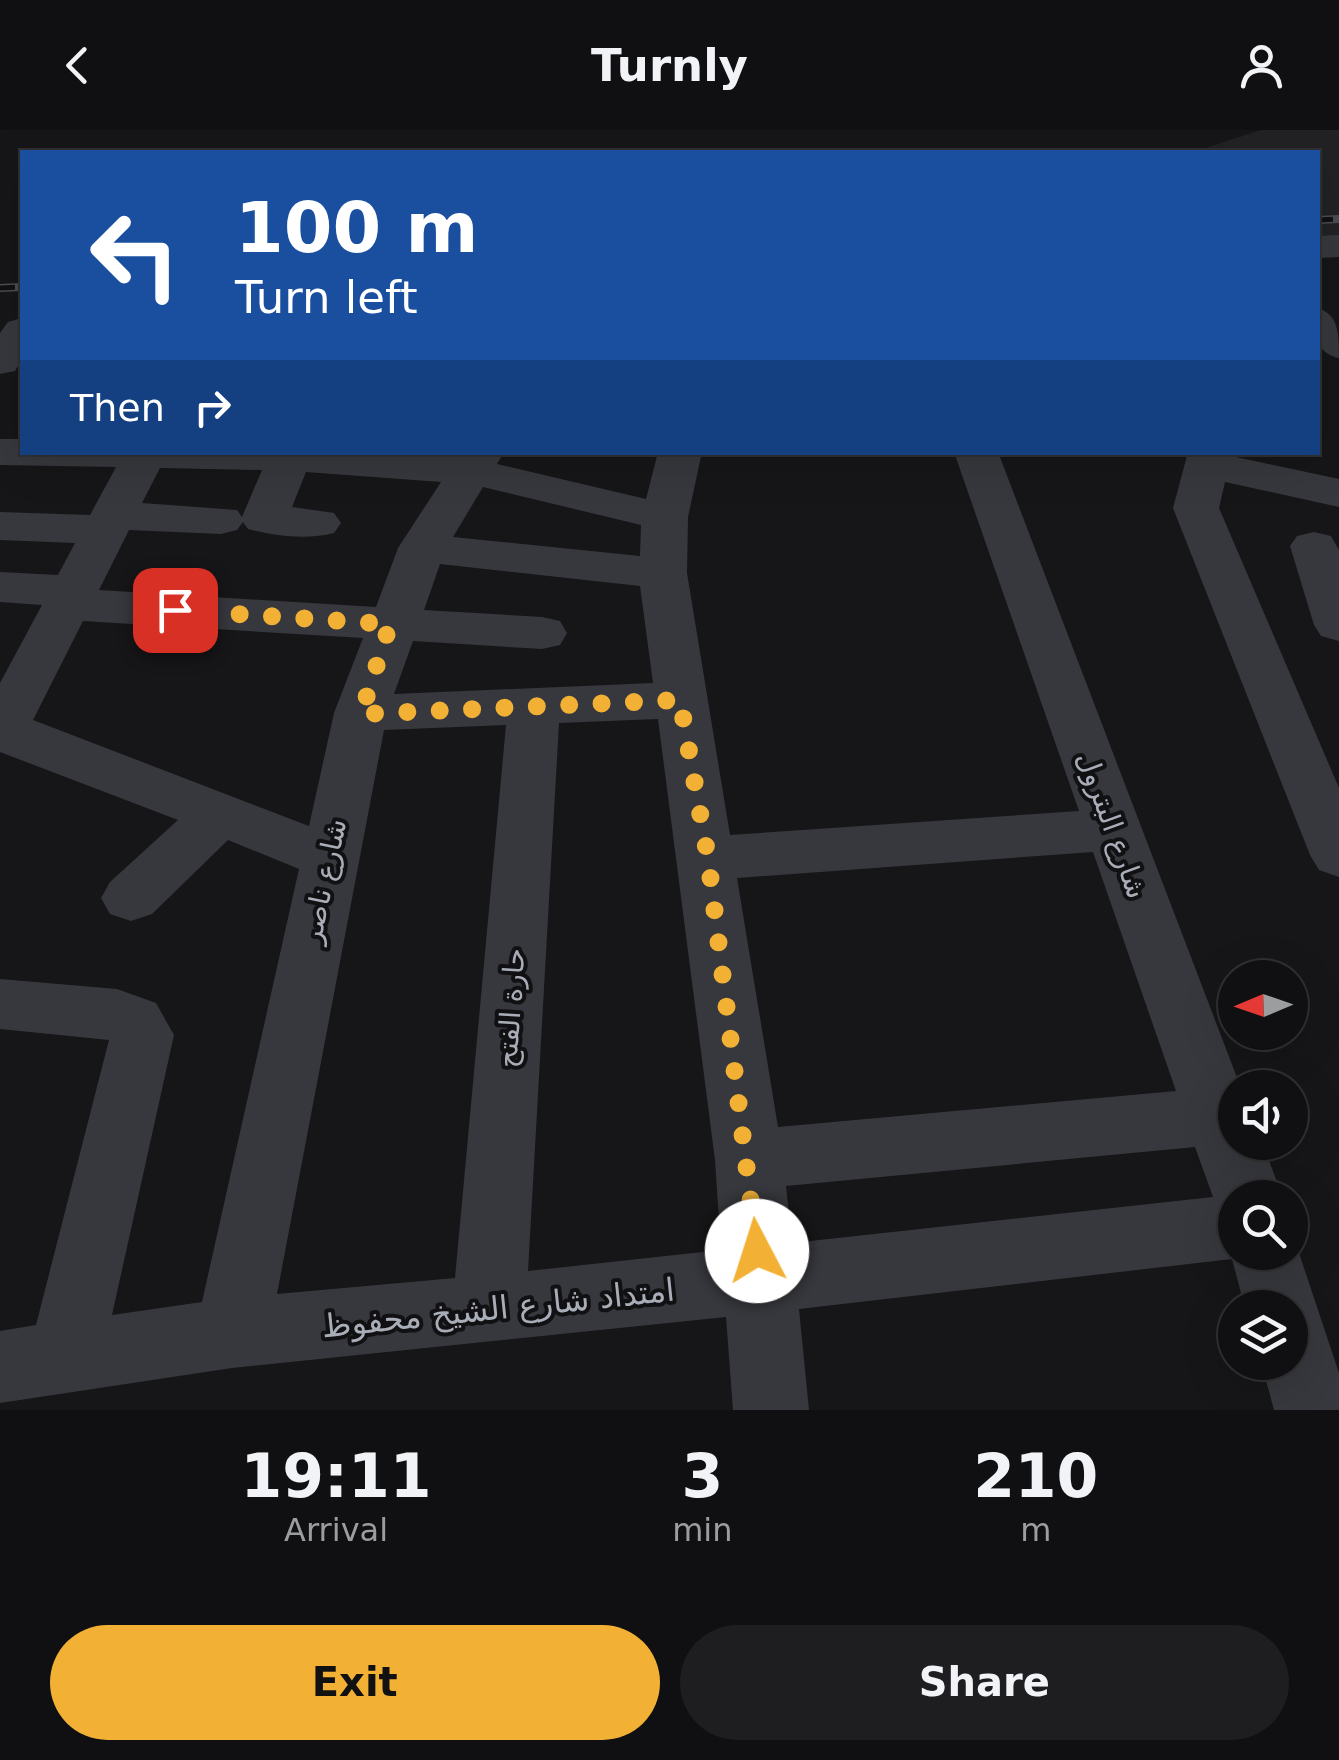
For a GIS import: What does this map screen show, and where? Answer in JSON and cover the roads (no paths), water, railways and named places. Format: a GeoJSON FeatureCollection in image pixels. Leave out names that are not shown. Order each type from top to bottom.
{"type":"FeatureCollection","features":[{"type":"Feature","properties":{"kind":"street"},"geometry":{"type":"LineString","coordinates":[[0,362],[20,333]]}},
{"type":"Feature","properties":{"kind":"street"},"geometry":{"type":"LineString","coordinates":[[144,455],[2,731],[328,857]]}},
{"type":"Feature","properties":{"kind":"street"},"geometry":{"type":"LineString","coordinates":[[318,523],[264,519],[290,455],[476,462],[664,545]]}},
{"type":"Feature","properties":{"kind":"street"},"geometry":{"type":"LineString","coordinates":[[679,455],[664,545],[680,700],[708,858],[749,1160],[771,1410]]}},
{"type":"Feature","properties":{"kind":"street","name":"شارع البترول"},"geometry":{"type":"LineString","coordinates":[[977,455],[1218,1116]]}},
{"type":"Feature","properties":{"kind":"street"},"geometry":{"type":"LineString","coordinates":[[1326,479],[1209,459],[1196,508],[1322,778],[1339,856]]}},
{"type":"Feature","properties":{"kind":"street","name":"شارع ناصر"},"geometry":{"type":"LineString","coordinates":[[232,1333],[328,857],[361,714],[390,624],[422,548],[476,462]]}},
{"type":"Feature","properties":{"kind":"street"},"geometry":{"type":"LineString","coordinates":[[0,526],[222,520]]}},
{"type":"Feature","properties":{"kind":"street"},"geometry":{"type":"LineString","coordinates":[[422,548],[664,545]]}},
{"type":"Feature","properties":{"kind":"street"},"geometry":{"type":"LineString","coordinates":[[1314,546],[1339,624]]}},
{"type":"Feature","properties":{"kind":"street"},"geometry":{"type":"LineString","coordinates":[[0,587],[70,597],[542,633]]}},
{"type":"Feature","properties":{"kind":"street"},"geometry":{"type":"LineString","coordinates":[[361,714],[680,700]]}},
{"type":"Feature","properties":{"kind":"street","name":"حارة الفتح"},"geometry":{"type":"LineString","coordinates":[[488,1310],[534,706]]}},
{"type":"Feature","properties":{"kind":"street"},"geometry":{"type":"LineString","coordinates":[[131,898],[219,814]]}},
{"type":"Feature","properties":{"kind":"street"},"geometry":{"type":"LineString","coordinates":[[708,858],[1114,830]]}},
{"type":"Feature","properties":{"kind":"street"},"geometry":{"type":"LineString","coordinates":[[0,1004],[118,1015],[134,1021],[142,1034],[33,1363]]}},
{"type":"Feature","properties":{"kind":"street"},"geometry":{"type":"LineString","coordinates":[[749,1160],[1218,1116]]}},
{"type":"Feature","properties":{"kind":"street","name":"امتداد شارع الشيخ محفوظ"},"geometry":{"type":"LineString","coordinates":[[33,1363],[232,1333],[488,1310],[1218,1229]]}},
{"type":"Feature","properties":{"kind":"street"},"geometry":{"type":"LineString","coordinates":[[1303,1380],[1312,1410]]}},
{"type":"Feature","properties":{"kind":"railway"},"geometry":{"type":"LineString","coordinates":[[1320,220],[1339,219]]}},
{"type":"Feature","properties":{"kind":"railway"},"geometry":{"type":"LineString","coordinates":[[0,288],[20,287]]}}]}
